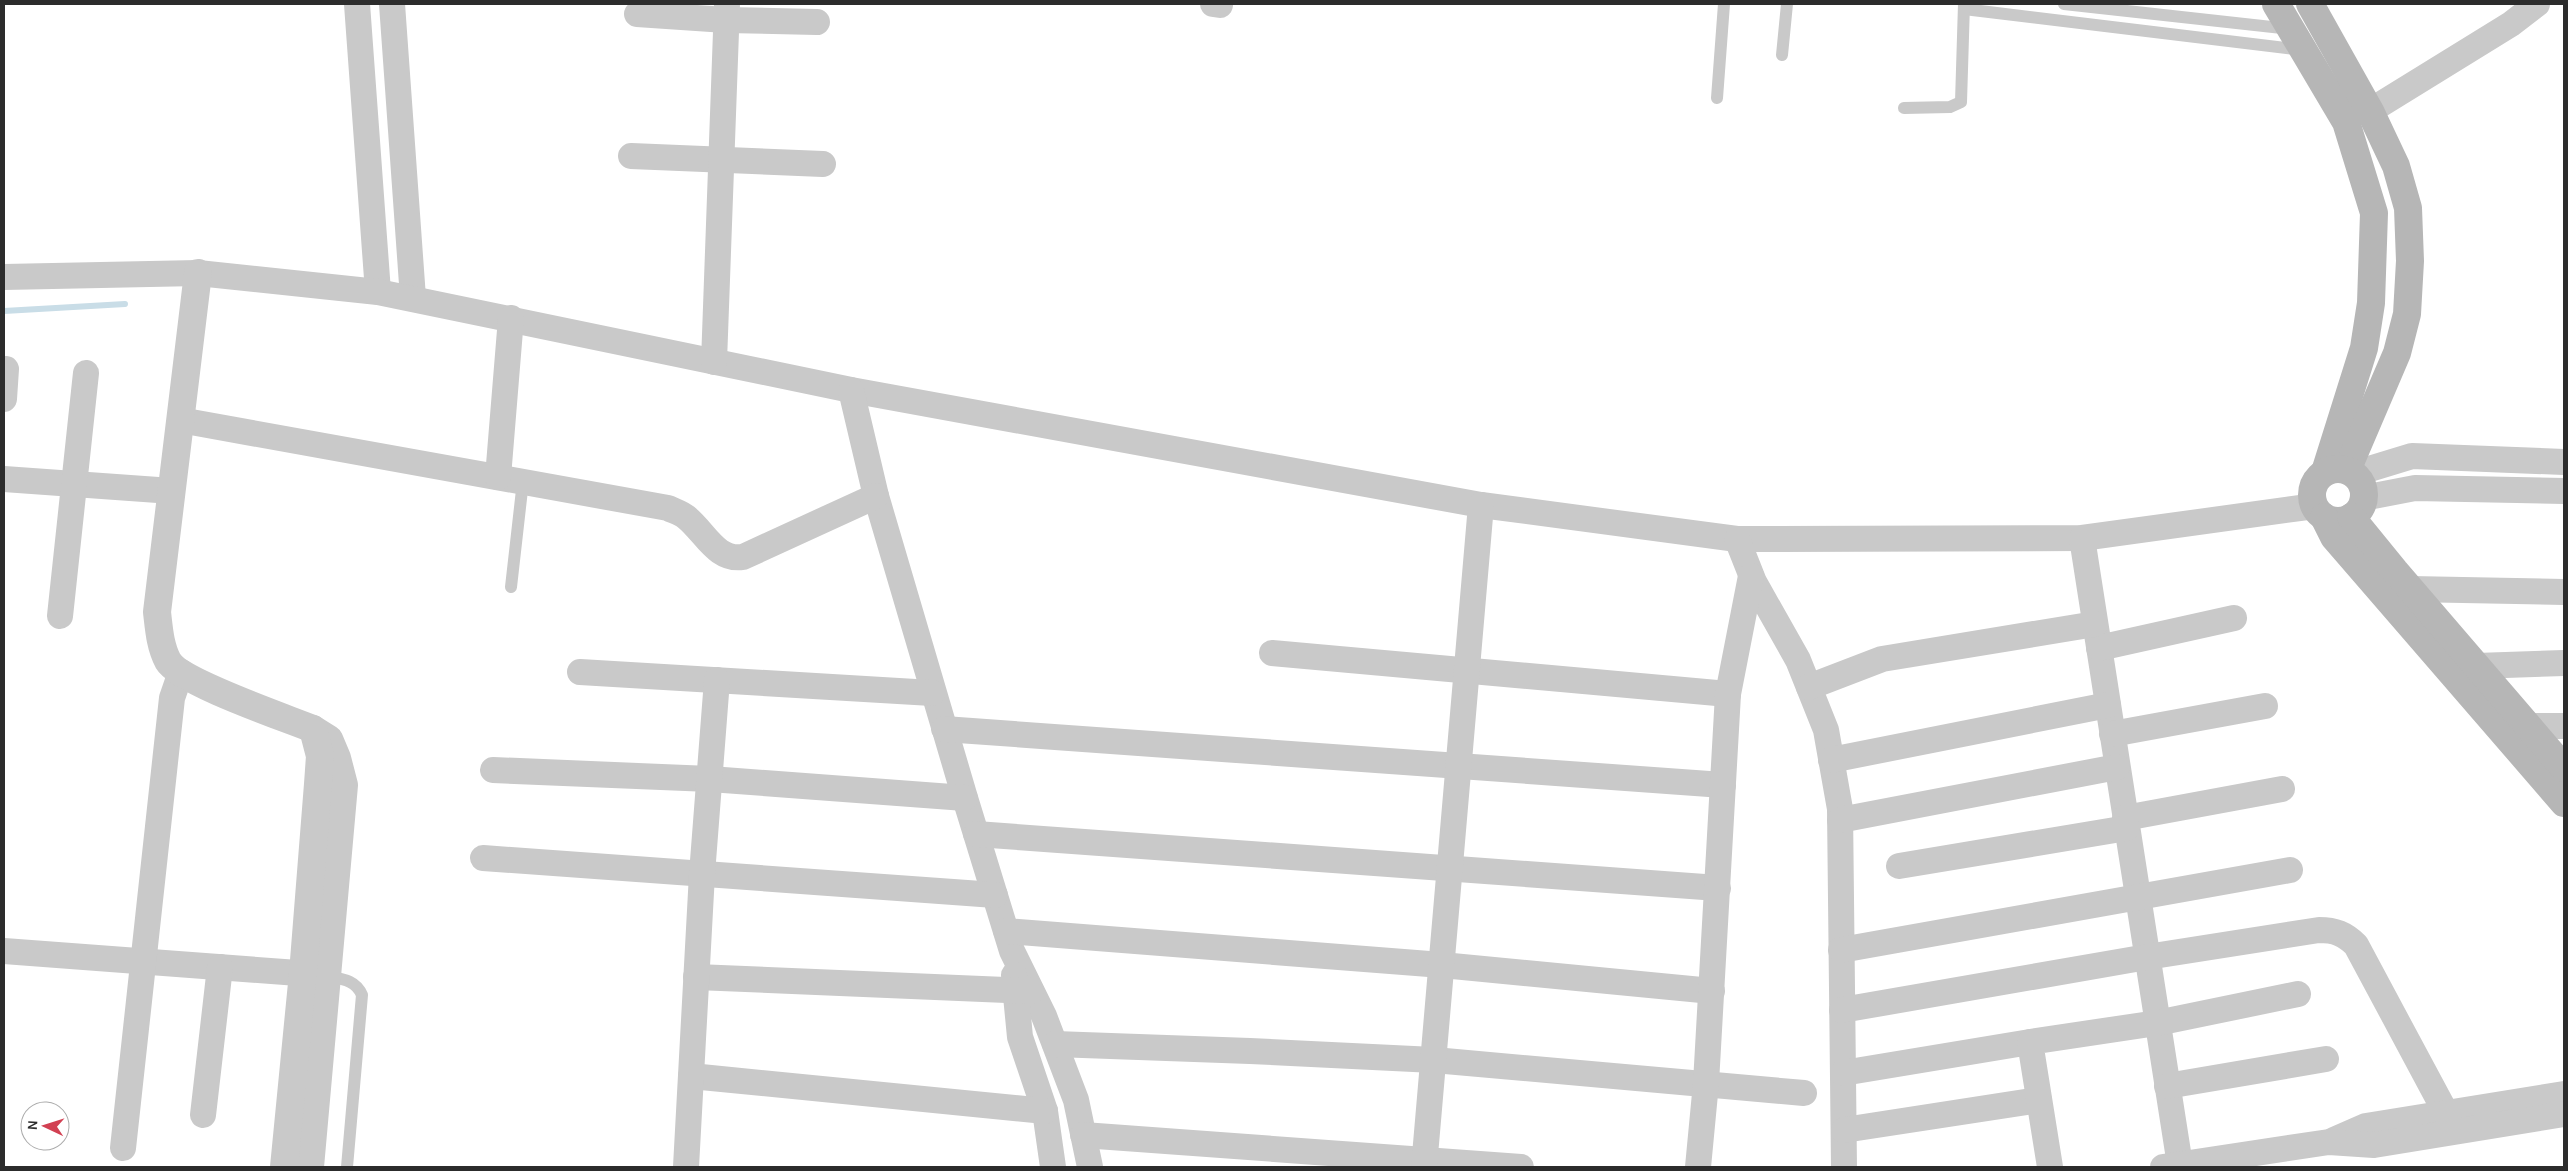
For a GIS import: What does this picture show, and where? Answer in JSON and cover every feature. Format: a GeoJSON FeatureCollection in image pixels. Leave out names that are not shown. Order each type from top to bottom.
{"type":"FeatureCollection","features":[{"type":"Feature","properties":{"kind":"main road"},"geometry":{"type":"LineString","coordinates":[[2276,4],[2346,122],[2374,213],[2371,303],[2348,486],[2410,589],[2564,768]]}},
{"type":"Feature","properties":{"kind":"main road"},"geometry":{"type":"LineString","coordinates":[[2310,4],[2370,111],[2396,166],[2408,208],[2410,261],[2406,314],[2398,353],[2348,486],[2338,521],[2320,512]]}},
{"type":"Feature","properties":{"kind":"main road"},"geometry":{"type":"LineString","coordinates":[[2348,486],[2314,485],[2312,493],[2320,512],[2334,536],[2564,803]]}},
{"type":"Feature","properties":{"kind":"street"},"geometry":{"type":"LineString","coordinates":[[358,4],[378,292]]}},
{"type":"Feature","properties":{"kind":"street"},"geometry":{"type":"LineString","coordinates":[[392,4],[413,298]]}},
{"type":"Feature","properties":{"kind":"street"},"geometry":{"type":"LineString","coordinates":[[2370,111],[2512,24],[2537,4]]}},
{"type":"Feature","properties":{"kind":"street"},"geometry":{"type":"LineString","coordinates":[[714,362],[726,12]]}},
{"type":"Feature","properties":{"kind":"street"},"geometry":{"type":"LineString","coordinates":[[638,14],[726,12],[818,22]]}},
{"type":"Feature","properties":{"kind":"street"},"geometry":{"type":"LineString","coordinates":[[631,156],[721,158],[823,164]]}},
{"type":"Feature","properties":{"kind":"street"},"geometry":{"type":"LineString","coordinates":[[198,273],[157,612],[161,640],[169,662],[189,678],[313,729],[329,739],[337,758],[344,785],[284,1167]]}},
{"type":"Feature","properties":{"kind":"street"},"geometry":{"type":"LineString","coordinates":[[4,277],[198,273],[378,292],[511,318],[851,390],[1481,505],[1737,540],[2082,538],[2320,512]]}},
{"type":"Feature","properties":{"kind":"street"},"geometry":{"type":"LineString","coordinates":[[510,479],[511,318]]}},
{"type":"Feature","properties":{"kind":"street"},"geometry":{"type":"LineString","coordinates":[[4,399],[6,369]]}},
{"type":"Feature","properties":{"kind":"street"},"geometry":{"type":"LineString","coordinates":[[60,616],[86,373]]}},
{"type":"Feature","properties":{"kind":"street"},"geometry":{"type":"LineString","coordinates":[[851,390],[876,496],[932,693],[1024,990],[1055,1044],[1076,1100],[1090,1167]]}},
{"type":"Feature","properties":{"kind":"street"},"geometry":{"type":"LineString","coordinates":[[180,420],[668,508],[685,516],[723,554],[732,558],[744,557],[876,496]]}},
{"type":"Feature","properties":{"kind":"street"},"geometry":{"type":"LineString","coordinates":[[2348,486],[2412,456],[2564,462]]}},
{"type":"Feature","properties":{"kind":"street"},"geometry":{"type":"LineString","coordinates":[[4,479],[172,491]]}},
{"type":"Feature","properties":{"kind":"street"},"geometry":{"type":"LineString","coordinates":[[2348,486],[2564,491]]}},
{"type":"Feature","properties":{"kind":"street"},"geometry":{"type":"LineString","coordinates":[[1424,1164],[1481,505]]}},
{"type":"Feature","properties":{"kind":"street"},"geometry":{"type":"LineString","coordinates":[[2082,538],[2167,1086],[2171,1166],[2251,1161],[2329,1142],[2366,1126],[2564,1094]]}},
{"type":"Feature","properties":{"kind":"street"},"geometry":{"type":"LineString","coordinates":[[1737,540],[1751,576],[1798,660],[1826,730],[1840,820],[1844,1167]]}},
{"type":"Feature","properties":{"kind":"street"},"geometry":{"type":"LineString","coordinates":[[1698,1167],[1712,991],[1728,694],[1751,576]]}},
{"type":"Feature","properties":{"kind":"street"},"geometry":{"type":"LineString","coordinates":[[2410,589],[2564,592]]}},
{"type":"Feature","properties":{"kind":"street"},"geometry":{"type":"LineString","coordinates":[[1809,687],[1882,659],[2097,636],[2234,618]]}},
{"type":"Feature","properties":{"kind":"street"},"geometry":{"type":"LineString","coordinates":[[1272,654],[1728,694]]}},
{"type":"Feature","properties":{"kind":"street"},"geometry":{"type":"LineString","coordinates":[[2476,666],[2564,663]]}},
{"type":"Feature","properties":{"kind":"street"},"geometry":{"type":"LineString","coordinates":[[123,1148],[172,698],[181,672]]}},
{"type":"Feature","properties":{"kind":"street"},"geometry":{"type":"LineString","coordinates":[[580,672],[932,693]]}},
{"type":"Feature","properties":{"kind":"street"},"geometry":{"type":"LineString","coordinates":[[686,1167],[702,874],[717,680]]}},
{"type":"Feature","properties":{"kind":"street"},"geometry":{"type":"LineString","coordinates":[[1831,760],[2108,704]]}},
{"type":"Feature","properties":{"kind":"street"},"geometry":{"type":"LineString","coordinates":[[2112,734],[2265,706]]}},
{"type":"Feature","properties":{"kind":"street"},"geometry":{"type":"LineString","coordinates":[[2528,726],[2564,726]]}},
{"type":"Feature","properties":{"kind":"street"},"geometry":{"type":"LineString","coordinates":[[944,729],[1723,785]]}},
{"type":"Feature","properties":{"kind":"street"},"geometry":{"type":"LineString","coordinates":[[1840,820],[2117,767]]}},
{"type":"Feature","properties":{"kind":"street"},"geometry":{"type":"LineString","coordinates":[[493,770],[710,779],[965,798]]}},
{"type":"Feature","properties":{"kind":"street"},"geometry":{"type":"LineString","coordinates":[[1899,866],[2126,823],[2282,790]]}},
{"type":"Feature","properties":{"kind":"street"},"geometry":{"type":"LineString","coordinates":[[976,834],[1718,888]]}},
{"type":"Feature","properties":{"kind":"street"},"geometry":{"type":"LineString","coordinates":[[483,858],[995,895]]}},
{"type":"Feature","properties":{"kind":"street"},"geometry":{"type":"LineString","coordinates":[[1841,950],[2137,895],[2290,870]]}},
{"type":"Feature","properties":{"kind":"street"},"geometry":{"type":"LineString","coordinates":[[1842,1010],[2319,930],[2334,930],[2348,936],[2356,945],[2446,1114]]}},
{"type":"Feature","properties":{"kind":"street"},"geometry":{"type":"LineString","coordinates":[[1009,941],[1442,964],[1712,991]]}},
{"type":"Feature","properties":{"kind":"street"},"geometry":{"type":"LineString","coordinates":[[4,951],[315,974]]}},
{"type":"Feature","properties":{"kind":"street"},"geometry":{"type":"LineString","coordinates":[[203,1115],[220,967]]}},
{"type":"Feature","properties":{"kind":"street"},"geometry":{"type":"LineString","coordinates":[[310,1167],[315,974]]}},
{"type":"Feature","properties":{"kind":"street"},"geometry":{"type":"LineString","coordinates":[[696,977],[1024,990]]}},
{"type":"Feature","properties":{"kind":"street"},"geometry":{"type":"LineString","coordinates":[[1024,990],[1020,1037],[1045,1111],[1053,1167]]}},
{"type":"Feature","properties":{"kind":"street"},"geometry":{"type":"LineString","coordinates":[[1843,1073],[2157,1023],[2298,994]]}},
{"type":"Feature","properties":{"kind":"street"},"geometry":{"type":"LineString","coordinates":[[2030,1042],[2050,1167]]}},
{"type":"Feature","properties":{"kind":"street"},"geometry":{"type":"LineString","coordinates":[[1055,1044],[1250,1050],[1434,1060],[1804,1093]]}},
{"type":"Feature","properties":{"kind":"street"},"geometry":{"type":"LineString","coordinates":[[2167,1086],[2326,1059]]}},
{"type":"Feature","properties":{"kind":"street"},"geometry":{"type":"LineString","coordinates":[[691,1076],[1045,1111]]}},
{"type":"Feature","properties":{"kind":"street"},"geometry":{"type":"LineString","coordinates":[[1844,1130],[2039,1100]]}},
{"type":"Feature","properties":{"kind":"street"},"geometry":{"type":"LineString","coordinates":[[2329,1142],[2374,1145],[2564,1114]]}},
{"type":"Feature","properties":{"kind":"street"},"geometry":{"type":"LineString","coordinates":[[1083,1135],[1424,1164],[1521,1167]]}},
{"type":"Feature","properties":{"kind":"lane"},"geometry":{"type":"LineString","coordinates":[[1717,98],[1724,4]]}},
{"type":"Feature","properties":{"kind":"lane"},"geometry":{"type":"LineString","coordinates":[[1782,55],[1787,4]]}},
{"type":"Feature","properties":{"kind":"lane"},"geometry":{"type":"LineString","coordinates":[[2064,4],[2297,40]]}},
{"type":"Feature","properties":{"kind":"lane"},"geometry":{"type":"LineString","coordinates":[[1904,108],[1950,107],[1961,102],[1964,6],[2297,40]]}},
{"type":"Feature","properties":{"kind":"lane"},"geometry":{"type":"LineString","coordinates":[[510,479],[511,587]]}},
{"type":"Feature","properties":{"kind":"lane"},"geometry":{"type":"LineString","coordinates":[[315,974],[347,980],[359,987],[362,995],[348,1167]]}},
{"type":"Feature","properties":{"kind":"waterway"},"geometry":{"type":"LineString","coordinates":[[4,311],[125,304]]}}]}
